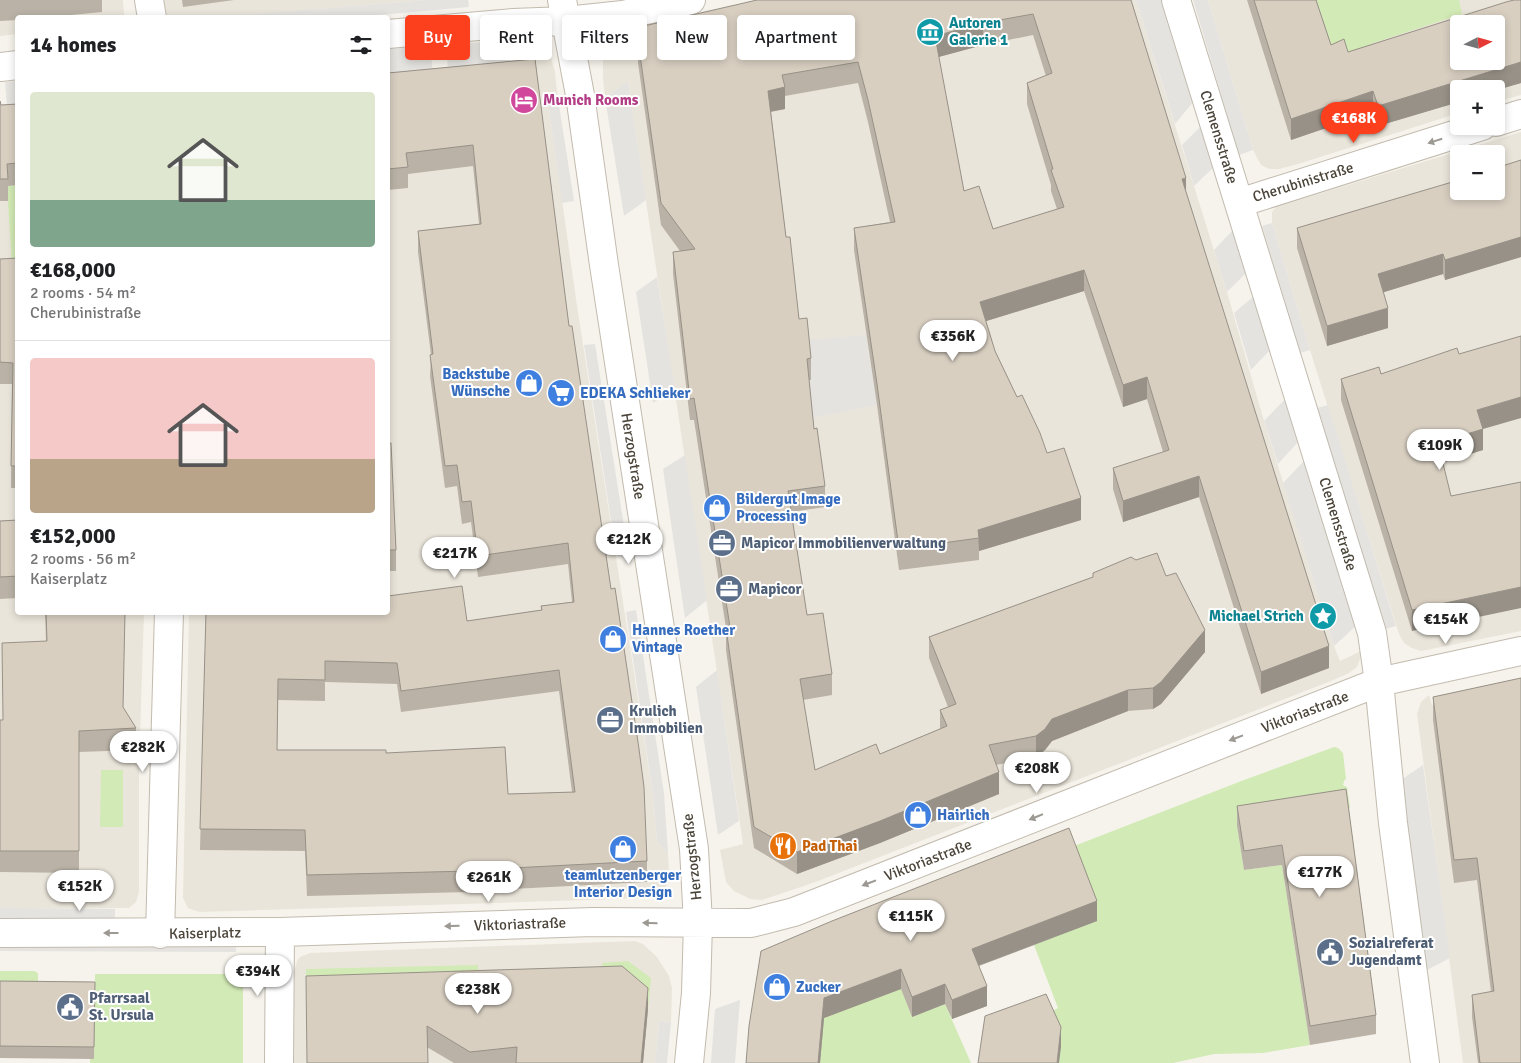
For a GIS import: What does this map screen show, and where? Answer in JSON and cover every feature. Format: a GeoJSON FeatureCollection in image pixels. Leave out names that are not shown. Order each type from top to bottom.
{"type":"FeatureCollection","features":[{"type":"Feature","properties":{"kind":"street"},"geometry":{"type":"LineString","coordinates":[[149,0],[152,15]]}},
{"type":"Feature","properties":{"kind":"street"},"geometry":{"type":"LineString","coordinates":[[390,34],[512,23],[564,10],[623,15],[691,0]]}},
{"type":"Feature","properties":{"kind":"street","name":"Clemensstraße"},"geometry":{"type":"LineString","coordinates":[[1176,0],[1372,633],[1379,682],[1393,823],[1425,1063]]}},
{"type":"Feature","properties":{"kind":"street","name":"Herzogstraße"},"geometry":{"type":"LineString","coordinates":[[564,10],[580,95],[604,265],[694,849],[698,923],[696,993],[689,1063]]}},
{"type":"Feature","properties":{"kind":"street"},"geometry":{"type":"LineString","coordinates":[[0,67],[15,65]]}},
{"type":"Feature","properties":{"kind":"street"},"geometry":{"type":"LineString","coordinates":[[1505,119],[1521,114]]}},
{"type":"Feature","properties":{"kind":"street","name":"Cherubinistraße"},"geometry":{"type":"LineString","coordinates":[[1239,202],[1453,135]]}},
{"type":"Feature","properties":{"kind":"street"},"geometry":{"type":"LineString","coordinates":[[160,934],[169,615]]}},
{"type":"Feature","properties":{"kind":"street","name":"Viktoriastraße"},"geometry":{"type":"LineString","coordinates":[[280,932],[593,922],[751,923],[794,912],[1379,682],[1521,651]]}},
{"type":"Feature","properties":{"kind":"street"},"geometry":{"type":"LineString","coordinates":[[279,1063],[280,932]]}},
{"type":"Feature","properties":{"kind":"street","name":"Kaiserplatz"},"geometry":{"type":"LineString","coordinates":[[0,933],[160,934],[280,932]]}},
{"type":"Feature","properties":{"kind":"shaded area"},"geometry":{"type":"Polygon","coordinates":[[[0,0],[123,0],[124,15],[15,15],[15,34],[0,36],[0,0]]]}},
{"type":"Feature","properties":{"kind":"shaded area"},"geometry":{"type":"Polygon","coordinates":[[[158,0],[427,0],[252,15],[166,15],[158,0]]]}},
{"type":"Feature","properties":{"kind":"shaded area"},"geometry":{"type":"Polygon","coordinates":[[[427,0],[468,0],[469,7],[379,15],[242,15],[427,0]]]}},
{"type":"Feature","properties":{"kind":"shaded area"},"geometry":{"type":"Polygon","coordinates":[[[790,0],[1136,0],[1334,646],[1340,661],[1363,650],[1357,667],[1331,681],[813,883],[762,900],[750,899],[734,891],[726,882],[720,850],[743,844],[628,82],[605,98],[603,78],[603,60],[647,60],[647,33],[657,31],[657,60],[727,60],[727,15],[725,15],[790,0]]]}},
{"type":"Feature","properties":{"kind":"shaded area"},"geometry":{"type":"Polygon","coordinates":[[[1136,0],[1163,0],[1194,101],[1175,124],[1136,0]]]}},
{"type":"Feature","properties":{"kind":"shaded area"},"geometry":{"type":"Polygon","coordinates":[[[1193,0],[1208,0],[1253,150],[1239,155],[1193,0]]]}},
{"type":"Feature","properties":{"kind":"shaded area"},"geometry":{"type":"Polygon","coordinates":[[[1208,0],[1521,0],[1521,95],[1505,99],[1505,80],[1450,80],[1450,116],[1279,169],[1269,169],[1261,165],[1253,150],[1208,0]]]}},
{"type":"Feature","properties":{"kind":"shaded area"},"geometry":{"type":"Polygon","coordinates":[[[480,42],[480,60],[510,60],[510,66],[448,71],[447,60],[470,60],[470,43],[480,42]]]}},
{"type":"Feature","properties":{"kind":"shaded area"},"geometry":{"type":"Polygon","coordinates":[[[405,48],[405,60],[432,60],[433,73],[390,77],[390,49],[405,48]]]}},
{"type":"Feature","properties":{"kind":"shaded area"},"geometry":{"type":"Polygon","coordinates":[[[520,60],[552,60],[557,92],[548,101],[577,306],[653,795],[657,842],[668,853],[669,872],[666,887],[658,896],[645,898],[200,912],[188,908],[183,898],[189,615],[390,615],[390,77],[520,65],[520,60]]]}},
{"type":"Feature","properties":{"kind":"shaded area"},"geometry":{"type":"Polygon","coordinates":[[[15,81],[15,107],[7,108],[5,82],[15,81]]]}},
{"type":"Feature","properties":{"kind":"shaded area"},"geometry":{"type":"Polygon","coordinates":[[[628,81],[646,200],[624,216],[605,98],[628,81]]]}},
{"type":"Feature","properties":{"kind":"shaded area"},"geometry":{"type":"Polygon","coordinates":[[[557,92],[574,201],[562,203],[548,101],[557,92]]]}},
{"type":"Feature","properties":{"kind":"shaded area"},"geometry":{"type":"Polygon","coordinates":[[[15,107],[15,615],[144,615],[139,767],[139,892],[136,902],[129,908],[0,909],[0,108],[15,107]]]}},
{"type":"Feature","properties":{"kind":"shaded area"},"geometry":{"type":"Polygon","coordinates":[[[1202,125],[1214,167],[1194,186],[1182,145],[1202,125]]]}},
{"type":"Feature","properties":{"kind":"shaded area"},"geometry":{"type":"Polygon","coordinates":[[[1521,132],[1521,631],[1421,651],[1404,643],[1399,634],[1310,350],[1272,223],[1272,212],[1276,207],[1450,154],[1450,200],[1505,200],[1505,145],[1479,145],[1521,132]]]}},
{"type":"Feature","properties":{"kind":"shaded area"},"geometry":{"type":"Polygon","coordinates":[[[1272,223],[1310,350],[1300,353],[1262,226],[1272,223]]]}},
{"type":"Feature","properties":{"kind":"shaded area"},"geometry":{"type":"Polygon","coordinates":[[[1233,230],[1246,273],[1227,292],[1214,250],[1233,230]]]}},
{"type":"Feature","properties":{"kind":"shaded area"},"geometry":{"type":"Polygon","coordinates":[[[657,277],[675,388],[653,403],[636,292],[657,277]]]}},
{"type":"Feature","properties":{"kind":"shaded area"},"geometry":{"type":"Polygon","coordinates":[[[1254,296],[1269,351],[1251,370],[1234,313],[1254,296]]]}},
{"type":"Feature","properties":{"kind":"shaded area"},"geometry":{"type":"Polygon","coordinates":[[[866,335],[877,405],[813,418],[807,380],[811,380],[807,340],[866,335]]]}},
{"type":"Feature","properties":{"kind":"shaded area"},"geometry":{"type":"Polygon","coordinates":[[[595,344],[628,551],[616,553],[584,345],[595,344]]]}},
{"type":"Feature","properties":{"kind":"shaded area"},"geometry":{"type":"Polygon","coordinates":[[[1285,399],[1298,442],[1278,464],[1264,421],[1285,399]]]}},
{"type":"Feature","properties":{"kind":"shaded area"},"geometry":{"type":"Polygon","coordinates":[[[1328,405],[1396,626],[1385,629],[1317,408],[1328,405]]]}},
{"type":"Feature","properties":{"kind":"shaded area"},"geometry":{"type":"Polygon","coordinates":[[[685,455],[707,600],[685,618],[663,469],[685,455]]]}},
{"type":"Feature","properties":{"kind":"shaded area"},"geometry":{"type":"Polygon","coordinates":[[[1304,461],[1355,627],[1334,646],[1283,483],[1304,461]]]}},
{"type":"Feature","properties":{"kind":"shaded area"},"geometry":{"type":"Polygon","coordinates":[[[636,610],[664,793],[668,853],[657,842],[653,795],[626,612],[636,610]]]}},
{"type":"Feature","properties":{"kind":"shaded area"},"geometry":{"type":"Polygon","coordinates":[[[717,670],[739,821],[718,835],[696,687],[717,670]]]}},
{"type":"Feature","properties":{"kind":"shaded area"},"geometry":{"type":"Polygon","coordinates":[[[1521,685],[1521,1063],[1463,1063],[1417,714],[1421,702],[1429,695],[1432,705],[1521,685]]]}},
{"type":"Feature","properties":{"kind":"shaded area"},"geometry":{"type":"Polygon","coordinates":[[[1423,765],[1450,958],[1425,971],[1398,782],[1423,765]]]}},
{"type":"Feature","properties":{"kind":"shaded area"},"geometry":{"type":"Polygon","coordinates":[[[0,908],[115,909],[115,919],[0,920],[0,908]]]}},
{"type":"Feature","properties":{"kind":"shaded area"},"geometry":{"type":"Polygon","coordinates":[[[0,940],[236,940],[236,952],[0,951],[0,940]]]}},
{"type":"Feature","properties":{"kind":"shaded area"},"geometry":{"type":"Polygon","coordinates":[[[635,941],[643,944],[657,957],[669,976],[672,988],[671,1022],[659,1021],[655,1063],[294,1063],[294,974],[300,957],[310,953],[635,941]]]}},
{"type":"Feature","properties":{"kind":"shaded area"},"geometry":{"type":"Polygon","coordinates":[[[740,1000],[735,1063],[711,1063],[715,1009],[740,1000]]]}},
{"type":"Feature","properties":{"kind":"shaded area"},"geometry":{"type":"Polygon","coordinates":[[[659,1021],[671,1022],[667,1063],[655,1063],[659,1021]]]}},
{"type":"Feature","properties":{"kind":"green space"},"geometry":{"type":"Polygon","coordinates":[[[1310,0],[1459,0],[1462,14],[1450,15],[1450,18],[1370,44],[1374,61],[1331,66],[1310,0]]]}},
{"type":"Feature","properties":{"kind":"green space"},"geometry":{"type":"Polygon","coordinates":[[[15,185],[15,280],[13,280],[7,186],[15,185]]]}},
{"type":"Feature","properties":{"kind":"green space"},"geometry":{"type":"Polygon","coordinates":[[[1334,747],[1343,753],[1346,779],[1343,785],[1347,787],[1350,808],[1237,826],[1244,870],[1282,865],[1310,1045],[1263,1053],[1214,1054],[1173,1063],[1059,1063],[1046,1014],[1058,1008],[1034,945],[1069,848],[1334,747]]]}},
{"type":"Feature","properties":{"kind":"green space"},"geometry":{"type":"Polygon","coordinates":[[[101,770],[123,770],[123,827],[100,827],[101,770]]]}},
{"type":"Feature","properties":{"kind":"green space"},"geometry":{"type":"Polygon","coordinates":[[[628,961],[651,978],[648,1009],[622,986],[606,986],[602,963],[628,961]]]}},
{"type":"Feature","properties":{"kind":"green space"},"geometry":{"type":"Polygon","coordinates":[[[478,965],[479,991],[306,996],[306,969],[478,965]]]}},
{"type":"Feature","properties":{"kind":"green space"},"geometry":{"type":"Polygon","coordinates":[[[0,971],[34,971],[38,973],[38,992],[0,992],[0,971]]]}},
{"type":"Feature","properties":{"kind":"green space"},"geometry":{"type":"Polygon","coordinates":[[[95,974],[243,974],[243,1063],[90,1063],[90,1059],[94,1058],[95,974]]]}},
{"type":"Feature","properties":{"kind":"green space"},"geometry":{"type":"Polygon","coordinates":[[[901,988],[912,1017],[945,1004],[971,1063],[820,1063],[823,1018],[901,988]]]}},
{"type":"Feature","properties":{"kind":"building"},"geometry":{"type":"Polygon","coordinates":[[[757,0],[1131,0],[1186,178],[1182,179],[1329,646],[1261,672],[1199,476],[1123,501],[1113,468],[1169,450],[1147,377],[1123,385],[1084,270],[980,302],[995,351],[1017,397],[1022,395],[1047,453],[1064,448],[1081,498],[978,530],[979,538],[899,549],[854,228],[895,222],[868,100],[858,62],[782,75],[785,87],[768,91],[786,237],[790,237],[799,319],[807,318],[811,358],[807,359],[814,429],[817,428],[825,486],[788,491],[807,615],[823,613],[832,674],[800,679],[815,770],[876,744],[880,754],[947,726],[940,710],[956,704],[929,637],[1093,577],[1093,573],[1131,557],[1136,560],[1157,553],[1166,576],[1176,573],[1205,630],[1161,682],[1153,688],[1128,690],[1052,719],[1045,729],[1036,736],[989,745],[999,772],[880,821],[797,852],[754,827],[726,628],[730,627],[694,398],[690,399],[673,252],[695,249],[661,203],[641,60],[647,60],[647,25],[657,23],[657,60],[727,60],[727,15],[692,15],[757,0]],[[1033,14],[983,23],[935,36],[964,191],[979,186],[993,229],[1064,207],[1051,170],[1053,169],[1027,83],[1052,73],[1033,14]]]}},
{"type":"Feature","properties":{"kind":"building"},"geometry":{"type":"Polygon","coordinates":[[[1254,0],[1316,0],[1331,45],[1344,39],[1348,52],[1450,20],[1450,70],[1495,70],[1462,80],[1450,80],[1450,84],[1378,106],[1373,91],[1291,119],[1254,0]]]}},
{"type":"Feature","properties":{"kind":"building"},"geometry":{"type":"Polygon","coordinates":[[[1521,0],[1521,62],[1505,67],[1505,15],[1465,15],[1506,2],[1521,0]]]}},
{"type":"Feature","properties":{"kind":"building"},"geometry":{"type":"Polygon","coordinates":[[[535,60],[569,326],[572,326],[611,589],[615,588],[639,749],[644,787],[647,861],[512,868],[512,870],[307,875],[305,830],[200,829],[206,615],[390,615],[390,596],[462,586],[467,621],[542,610],[541,606],[574,602],[568,543],[478,556],[471,501],[462,502],[457,465],[445,466],[430,355],[433,354],[418,231],[481,224],[473,145],[406,153],[408,167],[390,169],[390,73],[535,60]],[[325,661],[325,680],[278,679],[277,750],[386,750],[386,753],[505,747],[508,794],[575,792],[559,670],[401,691],[397,663],[325,661]]]}},
{"type":"Feature","properties":{"kind":"building"},"geometry":{"type":"Polygon","coordinates":[[[0,101],[1,105],[15,104],[15,163],[7,164],[8,179],[0,179],[0,101]]]}},
{"type":"Feature","properties":{"kind":"building"},"geometry":{"type":"Polygon","coordinates":[[[1521,160],[1521,237],[1445,260],[1443,254],[1378,274],[1388,308],[1327,326],[1297,228],[1450,183],[1450,200],[1505,200],[1505,165],[1521,160]]]}},
{"type":"Feature","properties":{"kind":"building"},"geometry":{"type":"Polygon","coordinates":[[[15,258],[15,466],[11,466],[13,363],[0,362],[0,259],[15,258]]]}},
{"type":"Feature","properties":{"kind":"building"},"geometry":{"type":"Polygon","coordinates":[[[1521,336],[1521,397],[1477,410],[1483,429],[1438,443],[1451,496],[1521,482],[1521,587],[1412,610],[1341,379],[1379,367],[1381,374],[1457,348],[1459,354],[1521,336]]]}},
{"type":"Feature","properties":{"kind":"building"},"geometry":{"type":"Polygon","coordinates":[[[390,443],[391,443],[396,550],[390,550],[390,443]]]}},
{"type":"Feature","properties":{"kind":"building"},"geometry":{"type":"Polygon","coordinates":[[[15,520],[15,576],[0,577],[0,521],[15,520]]]}},
{"type":"Feature","properties":{"kind":"building"},"geometry":{"type":"Polygon","coordinates":[[[46,615],[125,615],[123,707],[136,728],[79,731],[79,851],[0,851],[0,720],[3,720],[2,643],[47,641],[46,615]]]}},
{"type":"Feature","properties":{"kind":"building"},"geometry":{"type":"Polygon","coordinates":[[[1521,678],[1521,1063],[1480,1063],[1472,995],[1494,991],[1477,858],[1454,860],[1433,697],[1521,678]]]}},
{"type":"Feature","properties":{"kind":"building","name":"Sozialreferat Jugendamt"},"geometry":{"type":"Polygon","coordinates":[[[1346,789],[1376,1015],[1310,1026],[1282,845],[1244,851],[1237,806],[1346,789]]]}},
{"type":"Feature","properties":{"kind":"building"},"geometry":{"type":"Polygon","coordinates":[[[1069,828],[1097,901],[972,949],[987,986],[952,1000],[945,984],[912,997],[901,969],[824,998],[818,1063],[746,1063],[749,1026],[761,951],[832,921],[1069,828]]]}},
{"type":"Feature","properties":{"kind":"building"},"geometry":{"type":"Polygon","coordinates":[[[622,966],[648,988],[641,1063],[516,1063],[517,1047],[470,1052],[427,1026],[428,1063],[307,1063],[306,976],[622,966]]]}},
{"type":"Feature","properties":{"kind":"building"},"geometry":{"type":"Polygon","coordinates":[[[0,981],[95,982],[94,1047],[0,1046],[0,981]]]}},
{"type":"Feature","properties":{"kind":"building"},"geometry":{"type":"Polygon","coordinates":[[[1046,994],[1061,1027],[1057,1063],[978,1063],[985,1016],[1046,994]]]}},
{"type":"Feature","properties":{"kind":"place","name":"Autoren Galerie 1"},"geometry":{"type":"Point","coordinates":[930,32]}},
{"type":"Feature","properties":{"kind":"place","name":"Munich Rooms"},"geometry":{"type":"Point","coordinates":[524,100]}},
{"type":"Feature","properties":{"kind":"place","name":"Backstube Wünsche"},"geometry":{"type":"Point","coordinates":[529,383]}},
{"type":"Feature","properties":{"kind":"place","name":"EDEKA Schlieker"},"geometry":{"type":"Point","coordinates":[561,393]}},
{"type":"Feature","properties":{"kind":"place","name":"Bildergut Image Processing"},"geometry":{"type":"Point","coordinates":[717,508]}},
{"type":"Feature","properties":{"kind":"place","name":"Mapicor Immobilienverwaltung"},"geometry":{"type":"Point","coordinates":[722,543]}},
{"type":"Feature","properties":{"kind":"place","name":"Mapicor"},"geometry":{"type":"Point","coordinates":[729,589]}},
{"type":"Feature","properties":{"kind":"place","name":"Michael Strich"},"geometry":{"type":"Point","coordinates":[1323,616]}},
{"type":"Feature","properties":{"kind":"place","name":"Hannes Roether Vintage"},"geometry":{"type":"Point","coordinates":[613,639]}},
{"type":"Feature","properties":{"kind":"place","name":"Krulich Immobilien"},"geometry":{"type":"Point","coordinates":[610,720]}},
{"type":"Feature","properties":{"kind":"place","name":"Hairlich"},"geometry":{"type":"Point","coordinates":[918,815]}},
{"type":"Feature","properties":{"kind":"place","name":"Pad Thai"},"geometry":{"type":"Point","coordinates":[783,846]}},
{"type":"Feature","properties":{"kind":"place","name":"teamlutzenberger Interior Design"},"geometry":{"type":"Point","coordinates":[623,849]}},
{"type":"Feature","properties":{"kind":"place","name":"Sozialreferat Jugendamt"},"geometry":{"type":"Point","coordinates":[1330,952]}},
{"type":"Feature","properties":{"kind":"place","name":"Zucker"},"geometry":{"type":"Point","coordinates":[777,987]}},
{"type":"Feature","properties":{"kind":"place","name":"Pfarrsaal St. Ursula"},"geometry":{"type":"Point","coordinates":[70,1007]}}]}
